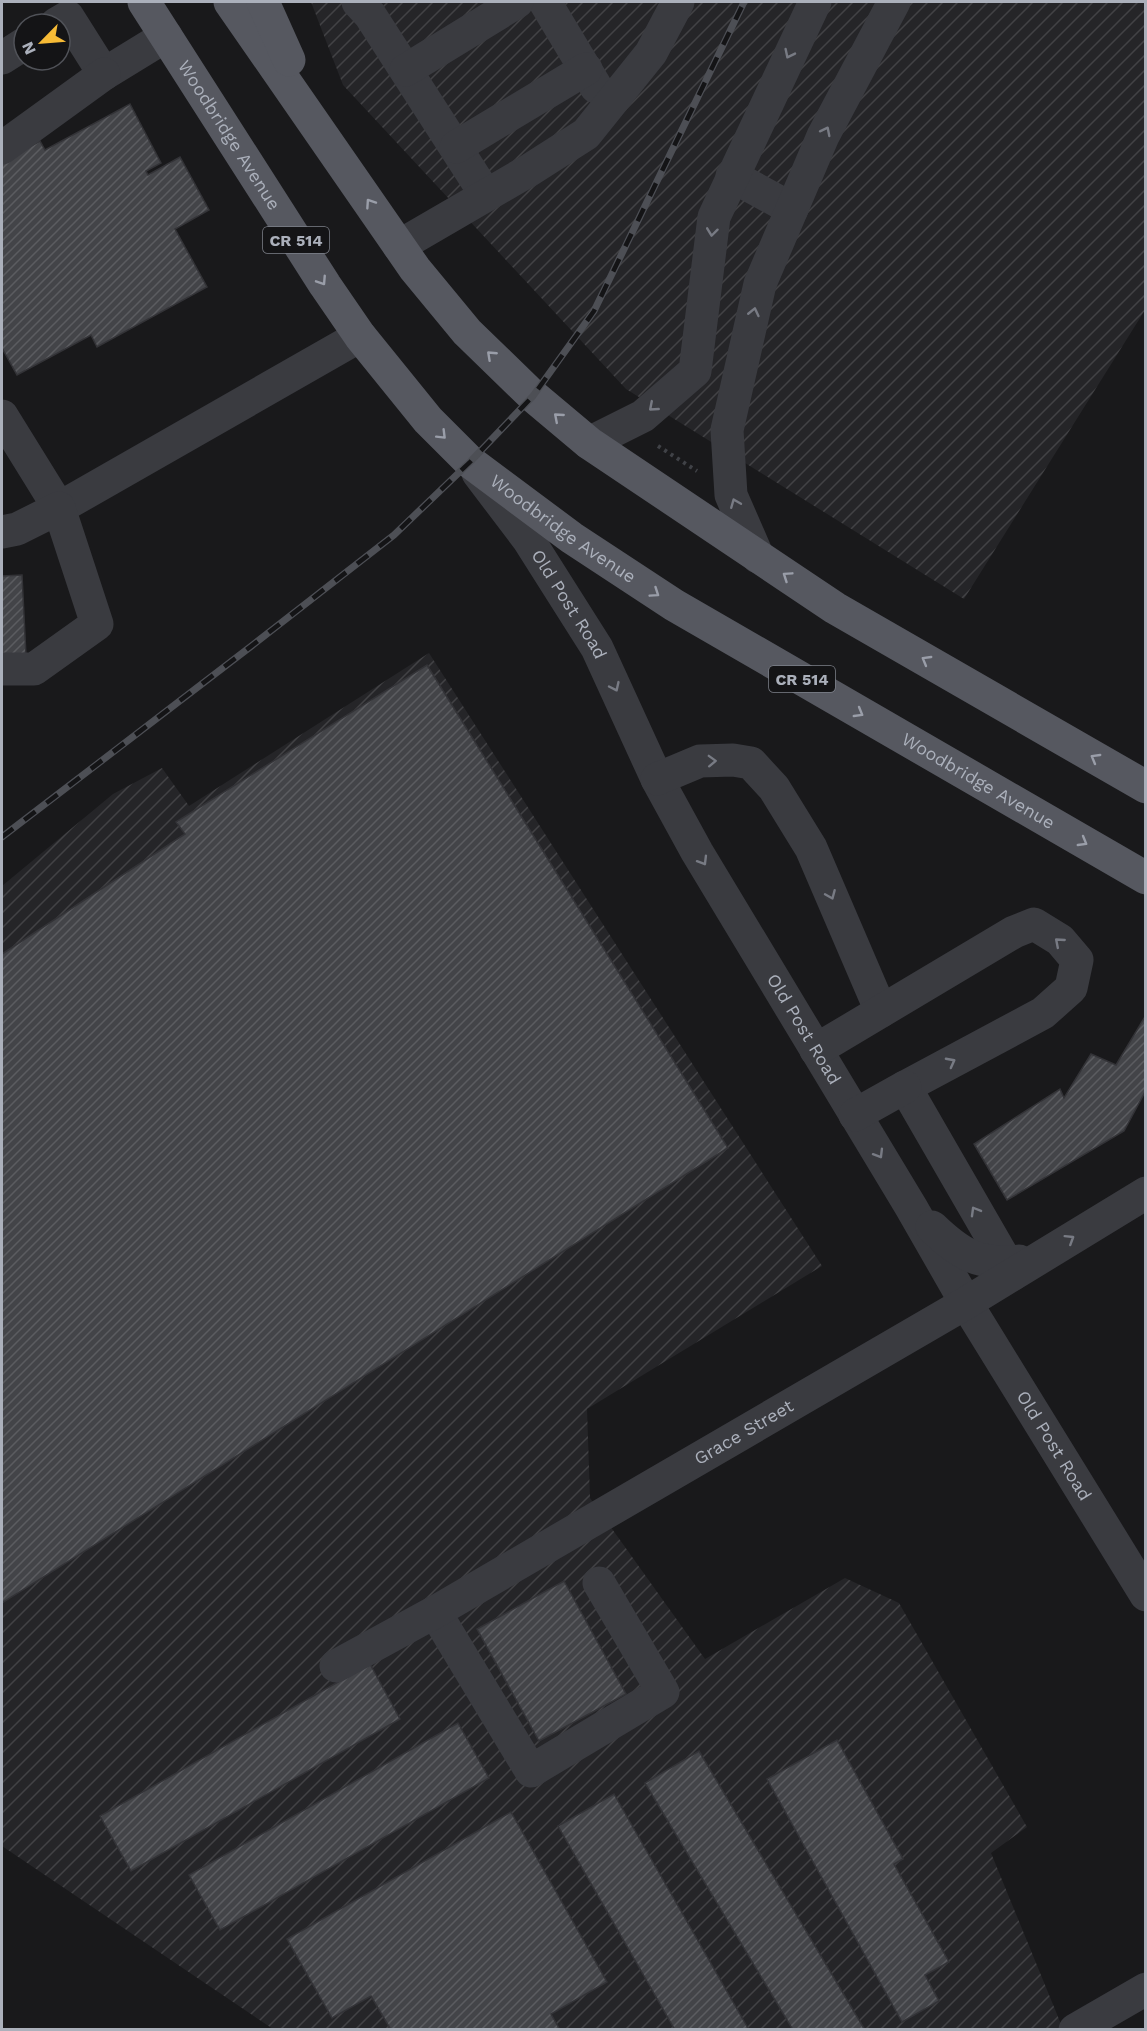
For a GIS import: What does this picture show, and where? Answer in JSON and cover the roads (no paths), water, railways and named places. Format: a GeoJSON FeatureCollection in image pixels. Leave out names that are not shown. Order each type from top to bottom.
{"type":"FeatureCollection","features":[{"type":"Feature","properties":{"kind":"main road","name":"Woodbridge Avenue"},"geometry":{"type":"LineString","coordinates":[[144,2],[360,336],[428,420],[470,462],[572,538],[674,605],[1146,878]]}},
{"type":"Feature","properties":{"kind":"main road"},"geometry":{"type":"LineString","coordinates":[[230,2],[415,269],[466,332],[533,396],[589,443],[836,608],[1146,787]]}},
{"type":"Feature","properties":{"kind":"main road"},"geometry":{"type":"LineString","coordinates":[[263,2],[322,133]]}},
{"type":"Feature","properties":{"kind":"street"},"geometry":{"type":"LineString","coordinates":[[358,2],[370,15],[486,195]]}},
{"type":"Feature","properties":{"kind":"street"},"geometry":{"type":"LineString","coordinates":[[406,70],[518,2]]}},
{"type":"Feature","properties":{"kind":"street"},"geometry":{"type":"LineString","coordinates":[[545,2],[608,107]]}},
{"type":"Feature","properties":{"kind":"street"},"geometry":{"type":"LineString","coordinates":[[399,246],[586,134],[651,53],[678,2]]}},
{"type":"Feature","properties":{"kind":"street"},"geometry":{"type":"LineString","coordinates":[[589,443],[643,416],[695,371],[714,217],[815,2]]}},
{"type":"Feature","properties":{"kind":"street"},"geometry":{"type":"LineString","coordinates":[[758,556],[731,495],[727,430],[760,284],[823,136],[894,2]]}},
{"type":"Feature","properties":{"kind":"street"},"geometry":{"type":"LineString","coordinates":[[72,23],[104,74]]}},
{"type":"Feature","properties":{"kind":"street"},"geometry":{"type":"LineString","coordinates":[[2,148],[104,74],[166,36]]}},
{"type":"Feature","properties":{"kind":"street"},"geometry":{"type":"LineString","coordinates":[[456,147],[586,69]]}},
{"type":"Feature","properties":{"kind":"street"},"geometry":{"type":"LineString","coordinates":[[732,176],[792,209]]}},
{"type":"Feature","properties":{"kind":"street"},"geometry":{"type":"LineString","coordinates":[[2,532],[17,529],[59,508],[360,336]]}},
{"type":"Feature","properties":{"kind":"street"},"geometry":{"type":"LineString","coordinates":[[2,416],[59,508],[97,624],[34,669],[2,669]]}},
{"type":"Feature","properties":{"kind":"street","name":"Old Post Road"},"geometry":{"type":"LineString","coordinates":[[470,462],[528,539],[597,648],[657,779],[697,852],[911,1207],[966,1303],[1146,1595]]}},
{"type":"Feature","properties":{"kind":"street"},"geometry":{"type":"LineString","coordinates":[[657,779],[700,761],[733,760],[751,763],[774,788],[812,848],[881,1011]]}},
{"type":"Feature","properties":{"kind":"street"},"geometry":{"type":"LineString","coordinates":[[816,1050],[1014,932],[1034,924],[1060,940],[1077,960],[1071,988],[1043,1012],[855,1115]]}},
{"type":"Feature","properties":{"kind":"street"},"geometry":{"type":"LineString","coordinates":[[905,1087],[1009,1268]]}},
{"type":"Feature","properties":{"kind":"street","name":"Grace Street"},"geometry":{"type":"LineString","coordinates":[[336,1666],[435,1612],[966,1303],[1009,1268],[1041,1257],[1146,1192]]}},
{"type":"Feature","properties":{"kind":"street"},"geometry":{"type":"LineString","coordinates":[[911,1207],[952,1247],[965,1255],[1009,1268]]}},
{"type":"Feature","properties":{"kind":"street"},"geometry":{"type":"LineString","coordinates":[[435,1612],[531,1771],[663,1692],[599,1583]]}},
{"type":"Feature","properties":{"kind":"street"},"geometry":{"type":"LineString","coordinates":[[1075,2030],[1146,1989]]}},
{"type":"Feature","properties":{"kind":"railway"},"geometry":{"type":"LineString","coordinates":[[2,837],[394,535],[470,462],[533,396],[594,311],[744,2]]}}]}
